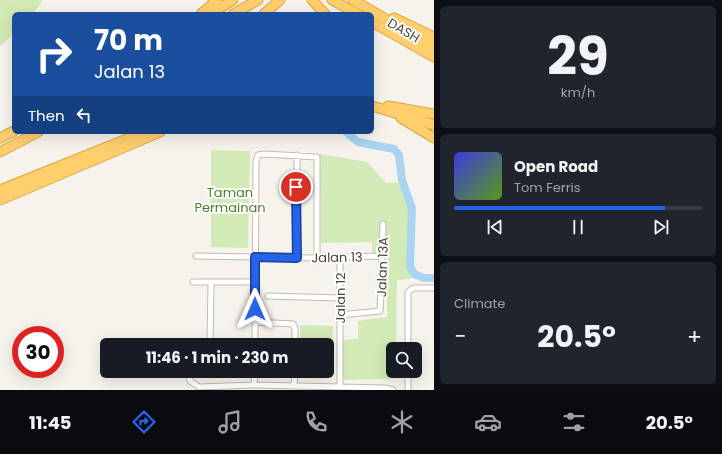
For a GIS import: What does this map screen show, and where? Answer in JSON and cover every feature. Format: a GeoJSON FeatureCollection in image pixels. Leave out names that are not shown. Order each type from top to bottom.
{"type":"FeatureCollection","features":[{"type":"Feature","properties":{"kind":"highway"},"geometry":{"type":"LineString","coordinates":[[203,12],[216,0]]}},
{"type":"Feature","properties":{"kind":"highway"},"geometry":{"type":"LineString","coordinates":[[236,12],[254,2],[262,0]]}},
{"type":"Feature","properties":{"kind":"highway"},"geometry":{"type":"LineString","coordinates":[[266,12],[280,0]]}},
{"type":"Feature","properties":{"kind":"highway"},"geometry":{"type":"LineString","coordinates":[[312,0],[323,12]]}},
{"type":"Feature","properties":{"kind":"highway"},"geometry":{"type":"LineString","coordinates":[[332,0],[354,12]]}},
{"type":"Feature","properties":{"kind":"highway","name":"DASH"},"geometry":{"type":"LineString","coordinates":[[353,0],[434,47]]}},
{"type":"Feature","properties":{"kind":"highway"},"geometry":{"type":"LineString","coordinates":[[213,12],[230,2]]}},
{"type":"Feature","properties":{"kind":"highway"},"geometry":{"type":"LineString","coordinates":[[363,5],[434,37]]}},
{"type":"Feature","properties":{"kind":"highway","name":"DASH"},"geometry":{"type":"LineString","coordinates":[[374,23],[434,57]]}},
{"type":"Feature","properties":{"kind":"highway"},"geometry":{"type":"LineString","coordinates":[[374,106],[387,105],[434,114]]}},
{"type":"Feature","properties":{"kind":"highway"},"geometry":{"type":"LineString","coordinates":[[374,106],[434,125]]}},
{"type":"Feature","properties":{"kind":"highway"},"geometry":{"type":"LineString","coordinates":[[388,110],[434,138]]}},
{"type":"Feature","properties":{"kind":"highway"},"geometry":{"type":"LineString","coordinates":[[0,138],[12,132]]}},
{"type":"Feature","properties":{"kind":"highway"},"geometry":{"type":"LineString","coordinates":[[0,152],[34,134]]}},
{"type":"Feature","properties":{"kind":"highway"},"geometry":{"type":"LineString","coordinates":[[0,190],[139,134]]}},
{"type":"Feature","properties":{"kind":"highway"},"geometry":{"type":"LineString","coordinates":[[0,200],[155,134]]}},
{"type":"Feature","properties":{"kind":"street"},"geometry":{"type":"LineString","coordinates":[[255,338],[256,161],[258,156],[264,154],[297,155],[314,156],[317,158],[317,258]]}},
{"type":"Feature","properties":{"kind":"street"},"geometry":{"type":"LineString","coordinates":[[297,155],[297,258]]}},
{"type":"Feature","properties":{"kind":"street","name":"Jalan 13A"},"geometry":{"type":"LineString","coordinates":[[340,315],[377,313],[380,310],[383,224]]}},
{"type":"Feature","properties":{"kind":"street","name":"Jalan 13"},"geometry":{"type":"LineString","coordinates":[[196,256],[297,258],[382,256]]}},
{"type":"Feature","properties":{"kind":"street","name":"Jalan 12"},"geometry":{"type":"LineString","coordinates":[[340,257],[340,387]]}},
{"type":"Feature","properties":{"kind":"street"},"geometry":{"type":"LineString","coordinates":[[193,282],[255,282]]}},
{"type":"Feature","properties":{"kind":"street"},"geometry":{"type":"LineString","coordinates":[[210,338],[211,282]]}},
{"type":"Feature","properties":{"kind":"street"},"geometry":{"type":"LineString","coordinates":[[408,342],[409,289],[434,288]]}},
{"type":"Feature","properties":{"kind":"street"},"geometry":{"type":"LineString","coordinates":[[268,296],[340,298]]}},
{"type":"Feature","properties":{"kind":"street"},"geometry":{"type":"LineString","coordinates":[[255,322],[293,324],[295,329],[295,338]]}},
{"type":"Feature","properties":{"kind":"street"},"geometry":{"type":"LineString","coordinates":[[190,378],[190,381],[199,388],[254,385],[277,388],[294,386],[313,388],[340,387],[349,389],[393,390]]}},
{"type":"Feature","properties":{"kind":"street"},"geometry":{"type":"LineString","coordinates":[[254,378],[254,385]]}},
{"type":"Feature","properties":{"kind":"street"},"geometry":{"type":"LineString","coordinates":[[294,386],[295,378]]}},
{"type":"Feature","properties":{"kind":"street"},"geometry":{"type":"LineString","coordinates":[[408,378],[408,390]]}},
{"type":"Feature","properties":{"kind":"green space"},"geometry":{"type":"Polygon","coordinates":[[[0,0],[43,0],[34,12],[12,12],[12,36],[0,46],[0,0]]]}},
{"type":"Feature","properties":{"kind":"green space","name":"Taman Permainan"},"geometry":{"type":"Polygon","coordinates":[[[211,150],[250,151],[248,248],[211,247],[211,150]]]}},
{"type":"Feature","properties":{"kind":"green space"},"geometry":{"type":"Polygon","coordinates":[[[320,154],[367,162],[386,183],[401,182],[409,210],[410,279],[397,280],[396,342],[386,342],[386,378],[395,379],[342,380],[343,340],[358,339],[358,321],[387,317],[387,254],[372,254],[372,242],[321,243],[320,154]]]}},
{"type":"Feature","properties":{"kind":"green space"},"geometry":{"type":"Polygon","coordinates":[[[300,325],[333,326],[333,338],[300,338],[300,325]]]}},
{"type":"Feature","properties":{"kind":"waterway"},"geometry":{"type":"LineString","coordinates":[[348,134],[358,142],[394,149],[399,155],[402,180],[412,208],[410,266],[414,274],[424,278],[434,278]]}},
{"type":"Feature","properties":{"kind":"route"},"geometry":{"type":"LineString","coordinates":[[255,309],[255,257],[297,258],[296,187]]}}]}
